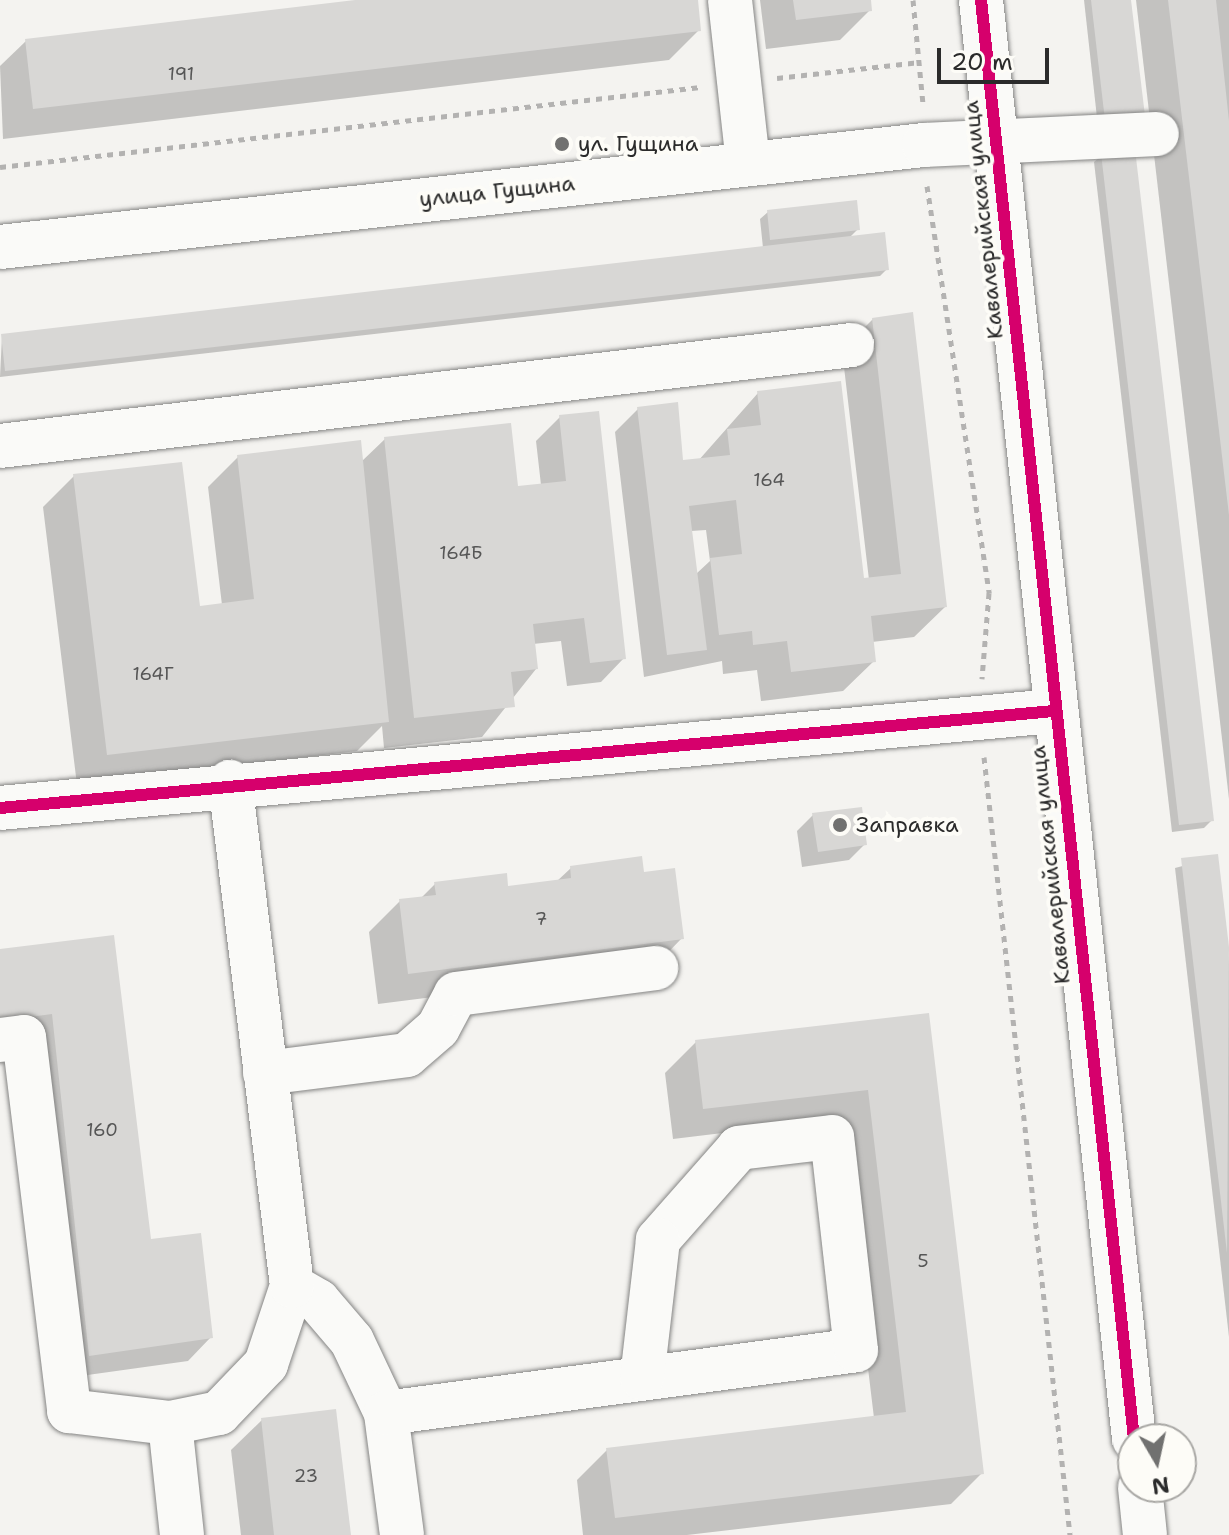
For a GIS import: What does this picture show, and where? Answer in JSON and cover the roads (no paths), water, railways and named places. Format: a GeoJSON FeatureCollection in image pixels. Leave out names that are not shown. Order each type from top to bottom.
{"type":"FeatureCollection","features":[{"type":"Feature","properties":{"kind":"street"},"geometry":{"type":"LineString","coordinates":[[730,0],[748,162]]}},
{"type":"Feature","properties":{"kind":"street","name":"Кавалерийская улица"},"geometry":{"type":"LineString","coordinates":[[981,0],[1053,711],[1132,1423]]}},
{"type":"Feature","properties":{"kind":"street","name":"улица Гущина"},"geometry":{"type":"LineString","coordinates":[[0,247],[748,162],[994,138],[1066,143],[1157,134]]}},
{"type":"Feature","properties":{"kind":"street"},"geometry":{"type":"LineString","coordinates":[[0,446],[852,345]]}},
{"type":"Feature","properties":{"kind":"street"},"geometry":{"type":"LineString","coordinates":[[0,808],[230,782],[1053,711]]}},
{"type":"Feature","properties":{"kind":"street"},"geometry":{"type":"LineString","coordinates":[[0,1040],[24,1037],[69,1411],[170,1423],[219,1413],[266,1364],[292,1286],[230,782]]}},
{"type":"Feature","properties":{"kind":"street"},"geometry":{"type":"LineString","coordinates":[[265,1073],[407,1055],[438,1028],[456,994],[656,968]]}},
{"type":"Feature","properties":{"kind":"street"},"geometry":{"type":"LineString","coordinates":[[386,1413],[856,1350],[832,1137],[739,1148],[658,1240],[642,1378]]}},
{"type":"Feature","properties":{"kind":"street"},"geometry":{"type":"LineString","coordinates":[[292,1286],[318,1301],[352,1341],[386,1413],[402,1535]]}},
{"type":"Feature","properties":{"kind":"street"},"geometry":{"type":"LineString","coordinates":[[170,1423],[182,1535]]}},
{"type":"Feature","properties":{"kind":"street"},"geometry":{"type":"LineString","coordinates":[[1142,1503],[1145,1535]]}},
{"type":"Feature","properties":{"kind":"place","name":"ул. Гущина"},"geometry":{"type":"Point","coordinates":[562,144]}},
{"type":"Feature","properties":{"kind":"place","name":"Заправка"},"geometry":{"type":"Point","coordinates":[840,825]}}]}
